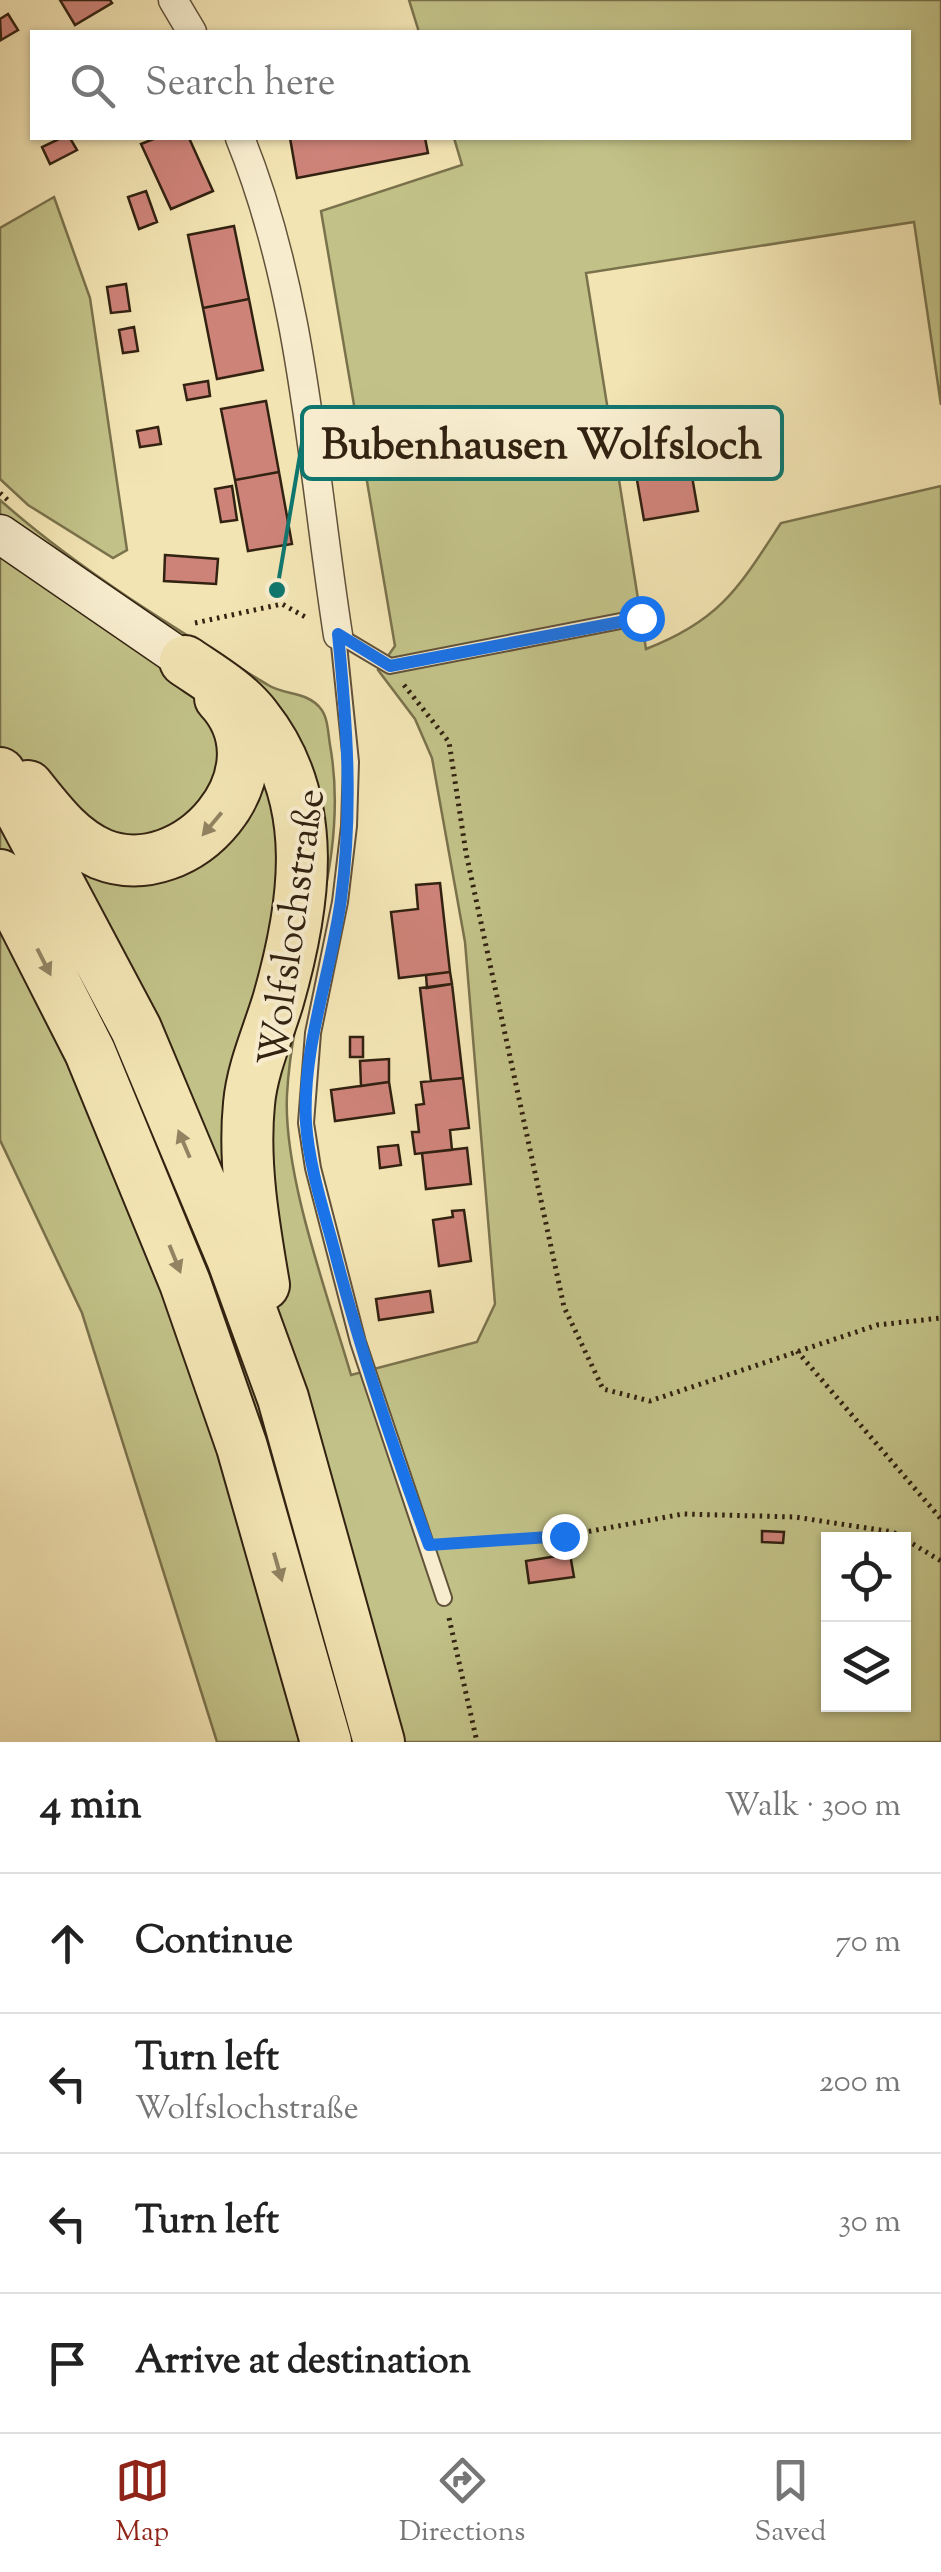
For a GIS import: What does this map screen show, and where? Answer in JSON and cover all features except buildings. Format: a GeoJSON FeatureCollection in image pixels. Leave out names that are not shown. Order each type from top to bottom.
{"type":"FeatureCollection","features":[{"type":"Feature","properties":{"kind":"highway"},"geometry":{"type":"LineString","coordinates":[[0,750],[67,832],[102,854],[144,862],[186,848],[214,824],[226,806],[241,762],[240,734],[230,708],[190,642]]}},
{"type":"Feature","properties":{"kind":"highway"},"geometry":{"type":"LineString","coordinates":[[190,642],[257,718],[291,785],[301,827],[304,875],[299,910],[249,1101],[255,1229],[283,1398]]}},
{"type":"Feature","properties":{"kind":"highway"},"geometry":{"type":"LineString","coordinates":[[0,773],[136,1029],[232,1258],[283,1398],[378,1742]]}},
{"type":"Feature","properties":{"kind":"highway"},"geometry":{"type":"LineString","coordinates":[[0,875],[90,1052],[185,1282],[242,1446],[326,1742]]}},
{"type":"Feature","properties":{"kind":"street"},"geometry":{"type":"LineString","coordinates":[[173,0],[191,30]]}},
{"type":"Feature","properties":{"kind":"street","name":"Wolfslochstraße"},"geometry":{"type":"LineString","coordinates":[[241,140],[260,186],[282,271],[322,496],[338,634]]}},
{"type":"Feature","properties":{"kind":"street"},"geometry":{"type":"LineString","coordinates":[[10,522],[190,642]]}},
{"type":"Feature","properties":{"kind":"lane"},"geometry":{"type":"LineString","coordinates":[[338,634],[390,666],[641,618]]}},
{"type":"Feature","properties":{"kind":"lane","name":"Wolfslochstraße"},"geometry":{"type":"LineString","coordinates":[[338,634],[351,762],[349,826],[340,902],[313,1033],[306,1122],[313,1168],[358,1342],[444,1598]]}},
{"type":"Feature","properties":{"kind":"path"},"geometry":{"type":"LineString","coordinates":[[0,493],[10,522]]}},
{"type":"Feature","properties":{"kind":"path"},"geometry":{"type":"LineString","coordinates":[[190,642],[282,604],[338,634]]}},
{"type":"Feature","properties":{"kind":"path"},"geometry":{"type":"LineString","coordinates":[[390,666],[448,742],[466,852],[564,1308],[603,1389],[650,1401],[876,1325],[941,1318]]}},
{"type":"Feature","properties":{"kind":"path"},"geometry":{"type":"LineString","coordinates":[[797,1352],[941,1520]]}},
{"type":"Feature","properties":{"kind":"path"},"geometry":{"type":"LineString","coordinates":[[429,1545],[564,1536],[683,1514],[795,1517],[893,1532],[941,1561]]}},
{"type":"Feature","properties":{"kind":"path"},"geometry":{"type":"LineString","coordinates":[[444,1598],[477,1742]]}},
{"type":"Feature","properties":{"kind":"green space"},"geometry":{"type":"Polygon","coordinates":[[[409,0],[941,0],[941,405],[914,222],[586,273],[646,649],[693,626],[726,599],[781,523],[941,486],[941,1742],[217,1742],[82,1313],[0,1140],[0,500],[130,598],[268,685],[309,699],[323,713],[335,790],[333,834],[328,878],[291,1051],[287,1095],[299,1198],[351,1375],[477,1342],[495,1304],[465,942],[432,758],[415,719],[378,670],[395,646],[321,211],[462,165],[455,140],[911,140],[911,30],[418,30],[409,0]]]}},
{"type":"Feature","properties":{"kind":"green space"},"geometry":{"type":"Polygon","coordinates":[[[54,197],[90,298],[127,550],[113,558],[28,505],[0,479],[0,228],[54,197]]]}},
{"type":"Feature","properties":{"kind":"place","name":"Bubenhausen Wolfsloch"},"geometry":{"type":"Point","coordinates":[277,590]}},
{"type":"Feature","properties":{"kind":"route"},"geometry":{"type":"LineString","coordinates":[[564,1536],[429,1545],[358,1342],[313,1168],[306,1122],[313,1033],[340,902],[349,826],[351,762],[338,634],[390,666],[641,618]]}}]}
